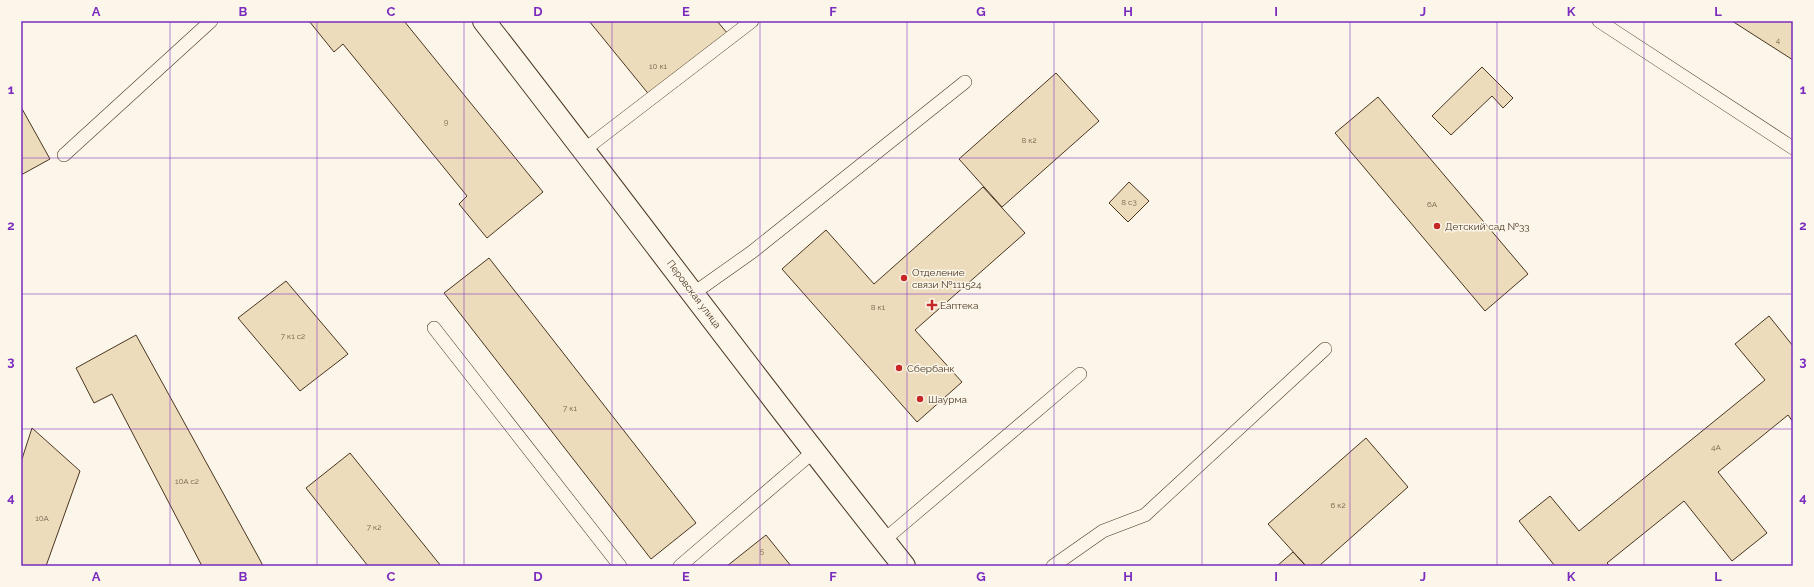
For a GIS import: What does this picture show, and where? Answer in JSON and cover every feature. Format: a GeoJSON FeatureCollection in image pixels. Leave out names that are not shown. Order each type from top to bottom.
{"type":"FeatureCollection","features":[{"type":"Feature","properties":{"kind":"main road","name":"Перовская улица"},"geometry":{"type":"LineString","coordinates":[[484,21],[694,292],[813,452],[904,566]]}},
{"type":"Feature","properties":{"kind":"lane"},"geometry":{"type":"LineString","coordinates":[[64,155],[211,21]]}},
{"type":"Feature","properties":{"kind":"lane"},"geometry":{"type":"LineString","coordinates":[[584,150],[752,21]]}},
{"type":"Feature","properties":{"kind":"lane"},"geometry":{"type":"LineString","coordinates":[[1599,21],[1793,148]]}},
{"type":"Feature","properties":{"kind":"lane"},"geometry":{"type":"LineString","coordinates":[[694,292],[752,252],[965,82]]}},
{"type":"Feature","properties":{"kind":"lane"},"geometry":{"type":"LineString","coordinates":[[434,328],[620,566]]}},
{"type":"Feature","properties":{"kind":"lane"},"geometry":{"type":"LineString","coordinates":[[1053,566],[1103,531],[1145,515],[1325,349]]}},
{"type":"Feature","properties":{"kind":"lane"},"geometry":{"type":"LineString","coordinates":[[884,540],[1080,374]]}},
{"type":"Feature","properties":{"kind":"lane"},"geometry":{"type":"LineString","coordinates":[[680,566],[813,452]]}},
{"type":"Feature","properties":{"kind":"building"},"geometry":{"type":"Polygon","coordinates":[[[309,21],[404,21],[543,192],[487,238],[459,204],[467,196],[343,44],[334,52],[309,21]]]}},
{"type":"Feature","properties":{"kind":"building"},"geometry":{"type":"Polygon","coordinates":[[[589,21],[717,21],[728,34],[651,97],[589,21]]]}},
{"type":"Feature","properties":{"kind":"building"},"geometry":{"type":"Polygon","coordinates":[[[1732,21],[1793,21],[1793,60],[1732,21]]]}},
{"type":"Feature","properties":{"kind":"building"},"geometry":{"type":"Polygon","coordinates":[[[1482,67],[1513,98],[1503,108],[1492,96],[1451,135],[1432,116],[1482,67]]]}},
{"type":"Feature","properties":{"kind":"building"},"geometry":{"type":"Polygon","coordinates":[[[1056,73],[1099,121],[1002,207],[959,159],[1056,73]]]}},
{"type":"Feature","properties":{"kind":"building"},"geometry":{"type":"Polygon","coordinates":[[[1378,97],[1528,274],[1485,311],[1335,133],[1378,97]]]}},
{"type":"Feature","properties":{"kind":"building"},"geometry":{"type":"Polygon","coordinates":[[[21,107],[50,159],[21,175],[21,107]]]}},
{"type":"Feature","properties":{"kind":"building"},"geometry":{"type":"Polygon","coordinates":[[[1129,182],[1149,201],[1128,222],[1109,203],[1129,182]]]}},
{"type":"Feature","properties":{"kind":"building"},"geometry":{"type":"Polygon","coordinates":[[[983,187],[1025,233],[915,330],[962,382],[917,422],[782,269],[826,230],[874,284],[983,187]]]}},
{"type":"Feature","properties":{"kind":"building"},"geometry":{"type":"Polygon","coordinates":[[[489,258],[696,523],[651,559],[444,293],[489,258]]]}},
{"type":"Feature","properties":{"kind":"building"},"geometry":{"type":"Polygon","coordinates":[[[286,281],[348,354],[300,391],[238,318],[286,281]]]}},
{"type":"Feature","properties":{"kind":"building"},"geometry":{"type":"Polygon","coordinates":[[[1769,316],[1793,346],[1793,422],[1788,415],[1718,472],[1767,533],[1732,561],[1684,501],[1607,563],[1610,566],[1555,566],[1519,521],[1550,496],[1579,531],[1765,380],[1735,344],[1769,316]]]}},
{"type":"Feature","properties":{"kind":"building"},"geometry":{"type":"Polygon","coordinates":[[[136,335],[263,566],[202,566],[112,394],[94,403],[76,368],[136,335]]]}},
{"type":"Feature","properties":{"kind":"building"},"geometry":{"type":"Polygon","coordinates":[[[32,428],[80,471],[46,566],[21,566],[21,462],[32,428]]]}},
{"type":"Feature","properties":{"kind":"building"},"geometry":{"type":"Polygon","coordinates":[[[1366,438],[1408,487],[1319,566],[1306,566],[1268,524],[1366,438]]]}},
{"type":"Feature","properties":{"kind":"building"},"geometry":{"type":"Polygon","coordinates":[[[350,453],[441,566],[368,566],[306,488],[350,453]]]}},
{"type":"Feature","properties":{"kind":"building"},"geometry":{"type":"Polygon","coordinates":[[[766,535],[791,566],[727,566],[766,535]]]}},
{"type":"Feature","properties":{"kind":"building"},"geometry":{"type":"Polygon","coordinates":[[[1293,552],[1306,566],[1277,566],[1293,552]]]}},
{"type":"Feature","properties":{"kind":"place","name":"Детский сад №33"},"geometry":{"type":"Point","coordinates":[1437,226]}},
{"type":"Feature","properties":{"kind":"place","name":"Отделение связи №111524"},"geometry":{"type":"Point","coordinates":[904,278]}},
{"type":"Feature","properties":{"kind":"place","name":"Еаптека"},"geometry":{"type":"Point","coordinates":[932,305]}},
{"type":"Feature","properties":{"kind":"place","name":"Сбербанк"},"geometry":{"type":"Point","coordinates":[899,368]}},
{"type":"Feature","properties":{"kind":"place","name":"Шаурма"},"geometry":{"type":"Point","coordinates":[920,399]}}]}
